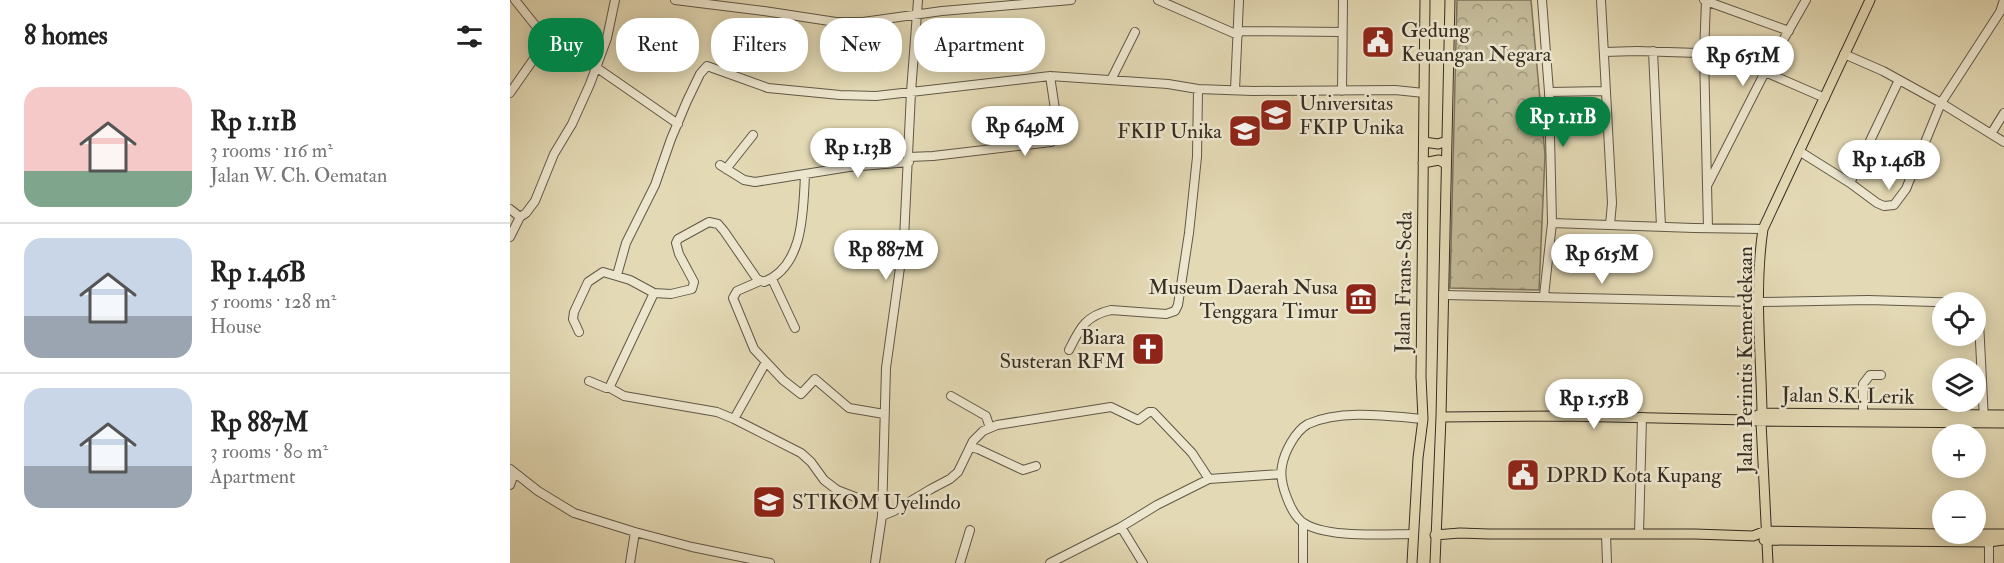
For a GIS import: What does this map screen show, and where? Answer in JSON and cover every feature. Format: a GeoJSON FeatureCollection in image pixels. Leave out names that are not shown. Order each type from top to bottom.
{"type":"FeatureCollection","features":[{"type":"Feature","properties":{"kind":"main road","name":"Jalan Frans-Seda"},"geometry":{"type":"LineString","coordinates":[[1412,563],[1418,458],[1423,419],[1421,377],[1425,0]]}},
{"type":"Feature","properties":{"kind":"main road","name":"Jalan Frans-Seda"},"geometry":{"type":"LineString","coordinates":[[1435,563],[1441,417],[1450,0]]}},
{"type":"Feature","properties":{"kind":"main road","name":"Jalan Perintis Kemerdekaan"},"geometry":{"type":"LineString","coordinates":[[1768,563],[1760,302],[1763,229],[1870,0]]}},
{"type":"Feature","properties":{"kind":"main road"},"geometry":{"type":"LineString","coordinates":[[1424,142],[1438,144],[1447,141]]}},
{"type":"Feature","properties":{"kind":"main road"},"geometry":{"type":"LineString","coordinates":[[1423,163],[1439,160],[1446,164]]}},
{"type":"Feature","properties":{"kind":"main road","name":"Jalan S.K. Lerik"},"geometry":{"type":"LineString","coordinates":[[1762,418],[1863,415],[1984,418],[2004,415]]}},
{"type":"Feature","properties":{"kind":"main road"},"geometry":{"type":"LineString","coordinates":[[1441,417],[1642,417],[1748,420],[1762,418],[1984,418],[2004,423]]}},
{"type":"Feature","properties":{"kind":"main road"},"geometry":{"type":"LineString","coordinates":[[1435,535],[1460,533],[1695,534],[1753,537],[1989,538],[2004,534]]}},
{"type":"Feature","properties":{"kind":"main road"},"geometry":{"type":"LineString","coordinates":[[1906,537],[1932,535]]}},
{"type":"Feature","properties":{"kind":"main road"},"geometry":{"type":"LineString","coordinates":[[1986,538],[2004,540]]}},
{"type":"Feature","properties":{"kind":"street"},"geometry":{"type":"LineString","coordinates":[[515,0],[529,18]]}},
{"type":"Feature","properties":{"kind":"street"},"geometry":{"type":"LineString","coordinates":[[604,48],[615,0]]}},
{"type":"Feature","properties":{"kind":"street"},"geometry":{"type":"LineString","coordinates":[[675,0],[836,22],[863,22],[1071,0]]}},
{"type":"Feature","properties":{"kind":"street"},"geometry":{"type":"LineString","coordinates":[[875,563],[882,511],[886,368],[904,239],[918,0]]}},
{"type":"Feature","properties":{"kind":"street"},"geometry":{"type":"LineString","coordinates":[[1158,0],[1239,33],[1342,32]]}},
{"type":"Feature","properties":{"kind":"street"},"geometry":{"type":"LineString","coordinates":[[1235,90],[1239,0]]}},
{"type":"Feature","properties":{"kind":"street"},"geometry":{"type":"LineString","coordinates":[[1341,91],[1343,0]]}},
{"type":"Feature","properties":{"kind":"street"},"geometry":{"type":"LineString","coordinates":[[1542,0],[1549,92],[1552,223],[1544,296]]}},
{"type":"Feature","properties":{"kind":"street"},"geometry":{"type":"LineString","coordinates":[[1601,0],[1612,203],[1610,225]]}},
{"type":"Feature","properties":{"kind":"street"},"geometry":{"type":"LineString","coordinates":[[1708,228],[1705,0],[1789,31]]}},
{"type":"Feature","properties":{"kind":"street"},"geometry":{"type":"LineString","coordinates":[[1707,187],[1765,72],[1806,0]]}},
{"type":"Feature","properties":{"kind":"street"},"geometry":{"type":"LineString","coordinates":[[1799,151],[1877,203],[1884,206],[1894,205],[1906,189],[1941,102],[2000,12],[2004,0]]}},
{"type":"Feature","properties":{"kind":"street"},"geometry":{"type":"LineString","coordinates":[[1111,80],[1136,32]]}},
{"type":"Feature","properties":{"kind":"street"},"geometry":{"type":"LineString","coordinates":[[1604,52],[1653,51],[1704,54],[1765,72],[1825,98]]}},
{"type":"Feature","properties":{"kind":"street"},"geometry":{"type":"LineString","coordinates":[[1653,51],[1661,227]]}},
{"type":"Feature","properties":{"kind":"street"},"geometry":{"type":"LineString","coordinates":[[1844,54],[1941,102],[2004,142]]}},
{"type":"Feature","properties":{"kind":"street"},"geometry":{"type":"LineString","coordinates":[[617,275],[626,243],[655,185],[700,74],[707,66],[768,88],[849,95],[876,96],[1050,76],[1253,92],[1395,90],[1424,93]]}},
{"type":"Feature","properties":{"kind":"street"},"geometry":{"type":"LineString","coordinates":[[510,93],[528,67]]}},
{"type":"Feature","properties":{"kind":"street"},"geometry":{"type":"LineString","coordinates":[[510,237],[520,217],[535,201],[554,154],[572,124],[595,72]]}},
{"type":"Feature","properties":{"kind":"street"},"geometry":{"type":"LineString","coordinates":[[603,72],[678,124]]}},
{"type":"Feature","properties":{"kind":"street"},"geometry":{"type":"LineString","coordinates":[[753,135],[723,167],[748,181],[1051,142],[1055,139],[1058,129],[1050,76]]}},
{"type":"Feature","properties":{"kind":"street"},"geometry":{"type":"LineString","coordinates":[[1850,183],[1899,80]]}},
{"type":"Feature","properties":{"kind":"street"},"geometry":{"type":"LineString","coordinates":[[1069,350],[1082,325],[1103,311],[1166,314],[1174,311],[1178,305],[1197,157],[1198,89]]}},
{"type":"Feature","properties":{"kind":"street"},"geometry":{"type":"LineString","coordinates":[[1549,92],[1606,91]]}},
{"type":"Feature","properties":{"kind":"street"},"geometry":{"type":"LineString","coordinates":[[1991,134],[2004,113]]}},
{"type":"Feature","properties":{"kind":"street"},"geometry":{"type":"LineString","coordinates":[[805,175],[802,230],[785,267],[772,279],[760,281],[737,291],[733,298],[750,342],[783,380],[801,394],[816,380],[849,408],[884,414]]}},
{"type":"Feature","properties":{"kind":"street"},"geometry":{"type":"LineString","coordinates":[[510,209],[520,217]]}},
{"type":"Feature","properties":{"kind":"street"},"geometry":{"type":"LineString","coordinates":[[579,332],[573,319],[574,312],[588,282],[603,272],[617,275],[654,293],[671,294],[692,289],[694,282],[676,248],[676,243],[678,239],[709,222],[718,224],[760,281]]}},
{"type":"Feature","properties":{"kind":"street"},"geometry":{"type":"LineString","coordinates":[[1552,223],[1763,229]]}},
{"type":"Feature","properties":{"kind":"street"},"geometry":{"type":"LineString","coordinates":[[772,279],[795,328]]}},
{"type":"Feature","properties":{"kind":"street"},"geometry":{"type":"LineString","coordinates":[[610,388],[654,293]]}},
{"type":"Feature","properties":{"kind":"street"},"geometry":{"type":"LineString","coordinates":[[1443,295],[1760,302],[1868,300],[1932,302]]}},
{"type":"Feature","properties":{"kind":"street"},"geometry":{"type":"LineString","coordinates":[[1980,346],[1984,418]]}},
{"type":"Feature","properties":{"kind":"street"},"geometry":{"type":"LineString","coordinates":[[734,419],[766,362]]}},
{"type":"Feature","properties":{"kind":"street"},"geometry":{"type":"LineString","coordinates":[[1863,415],[1863,384],[1870,375],[1881,375]]}},
{"type":"Feature","properties":{"kind":"street"},"geometry":{"type":"LineString","coordinates":[[589,381],[610,388],[624,396],[706,409],[734,419],[801,453],[824,480],[837,490],[882,511],[894,511],[950,479],[958,472],[978,436],[990,428],[1009,422],[1107,407],[1138,420],[1149,412],[1153,412],[1192,453],[1209,479]]}},
{"type":"Feature","properties":{"kind":"street"},"geometry":{"type":"LineString","coordinates":[[951,396],[986,416],[990,428]]}},
{"type":"Feature","properties":{"kind":"street"},"geometry":{"type":"LineString","coordinates":[[1414,534],[1336,532],[1320,530],[1303,523],[1290,506],[1281,474],[1282,464],[1294,440],[1298,433],[1309,424],[1334,417],[1366,415],[1423,419]]}},
{"type":"Feature","properties":{"kind":"street"},"geometry":{"type":"LineString","coordinates":[[1639,534],[1642,417]]}},
{"type":"Feature","properties":{"kind":"street"},"geometry":{"type":"LineString","coordinates":[[970,447],[1023,470],[1036,466]]}},
{"type":"Feature","properties":{"kind":"street"},"geometry":{"type":"LineString","coordinates":[[510,485],[512,471],[574,513],[635,532],[770,563]]}},
{"type":"Feature","properties":{"kind":"street"},"geometry":{"type":"LineString","coordinates":[[1050,563],[1209,479],[1281,474]]}},
{"type":"Feature","properties":{"kind":"street"},"geometry":{"type":"LineString","coordinates":[[1303,523],[1303,563]]}},
{"type":"Feature","properties":{"kind":"street"},"geometry":{"type":"LineString","coordinates":[[1121,527],[1143,563]]}},
{"type":"Feature","properties":{"kind":"street"},"geometry":{"type":"LineString","coordinates":[[960,563],[970,530]]}},
{"type":"Feature","properties":{"kind":"street"},"geometry":{"type":"LineString","coordinates":[[630,563],[635,532]]}},
{"type":"Feature","properties":{"kind":"street"},"geometry":{"type":"LineString","coordinates":[[1606,534],[1607,563]]}},
{"type":"Feature","properties":{"kind":"street"},"geometry":{"type":"LineString","coordinates":[[1989,538],[1989,563]]}},
{"type":"Feature","properties":{"kind":"green space"},"geometry":{"type":"Polygon","coordinates":[[[1457,0],[1531,0],[1545,155],[1539,290],[1450,288],[1457,0]]]}},
{"type":"Feature","properties":{"kind":"place","name":"Gedung Keuangan Negara"},"geometry":{"type":"Point","coordinates":[1378,42]}},
{"type":"Feature","properties":{"kind":"place","name":"Universitas FKIP Unika"},"geometry":{"type":"Point","coordinates":[1276,115]}},
{"type":"Feature","properties":{"kind":"place","name":"FKIP Unika"},"geometry":{"type":"Point","coordinates":[1245,131]}},
{"type":"Feature","properties":{"kind":"place","name":"Museum Daerah Nusa Tenggara Timur"},"geometry":{"type":"Point","coordinates":[1361,299]}},
{"type":"Feature","properties":{"kind":"place","name":"Biara Susteran RFM"},"geometry":{"type":"Point","coordinates":[1148,349]}},
{"type":"Feature","properties":{"kind":"place","name":"DPRD Kota Kupang"},"geometry":{"type":"Point","coordinates":[1523,475]}},
{"type":"Feature","properties":{"kind":"place","name":"STIKOM Uyelindo"},"geometry":{"type":"Point","coordinates":[769,502]}}]}
